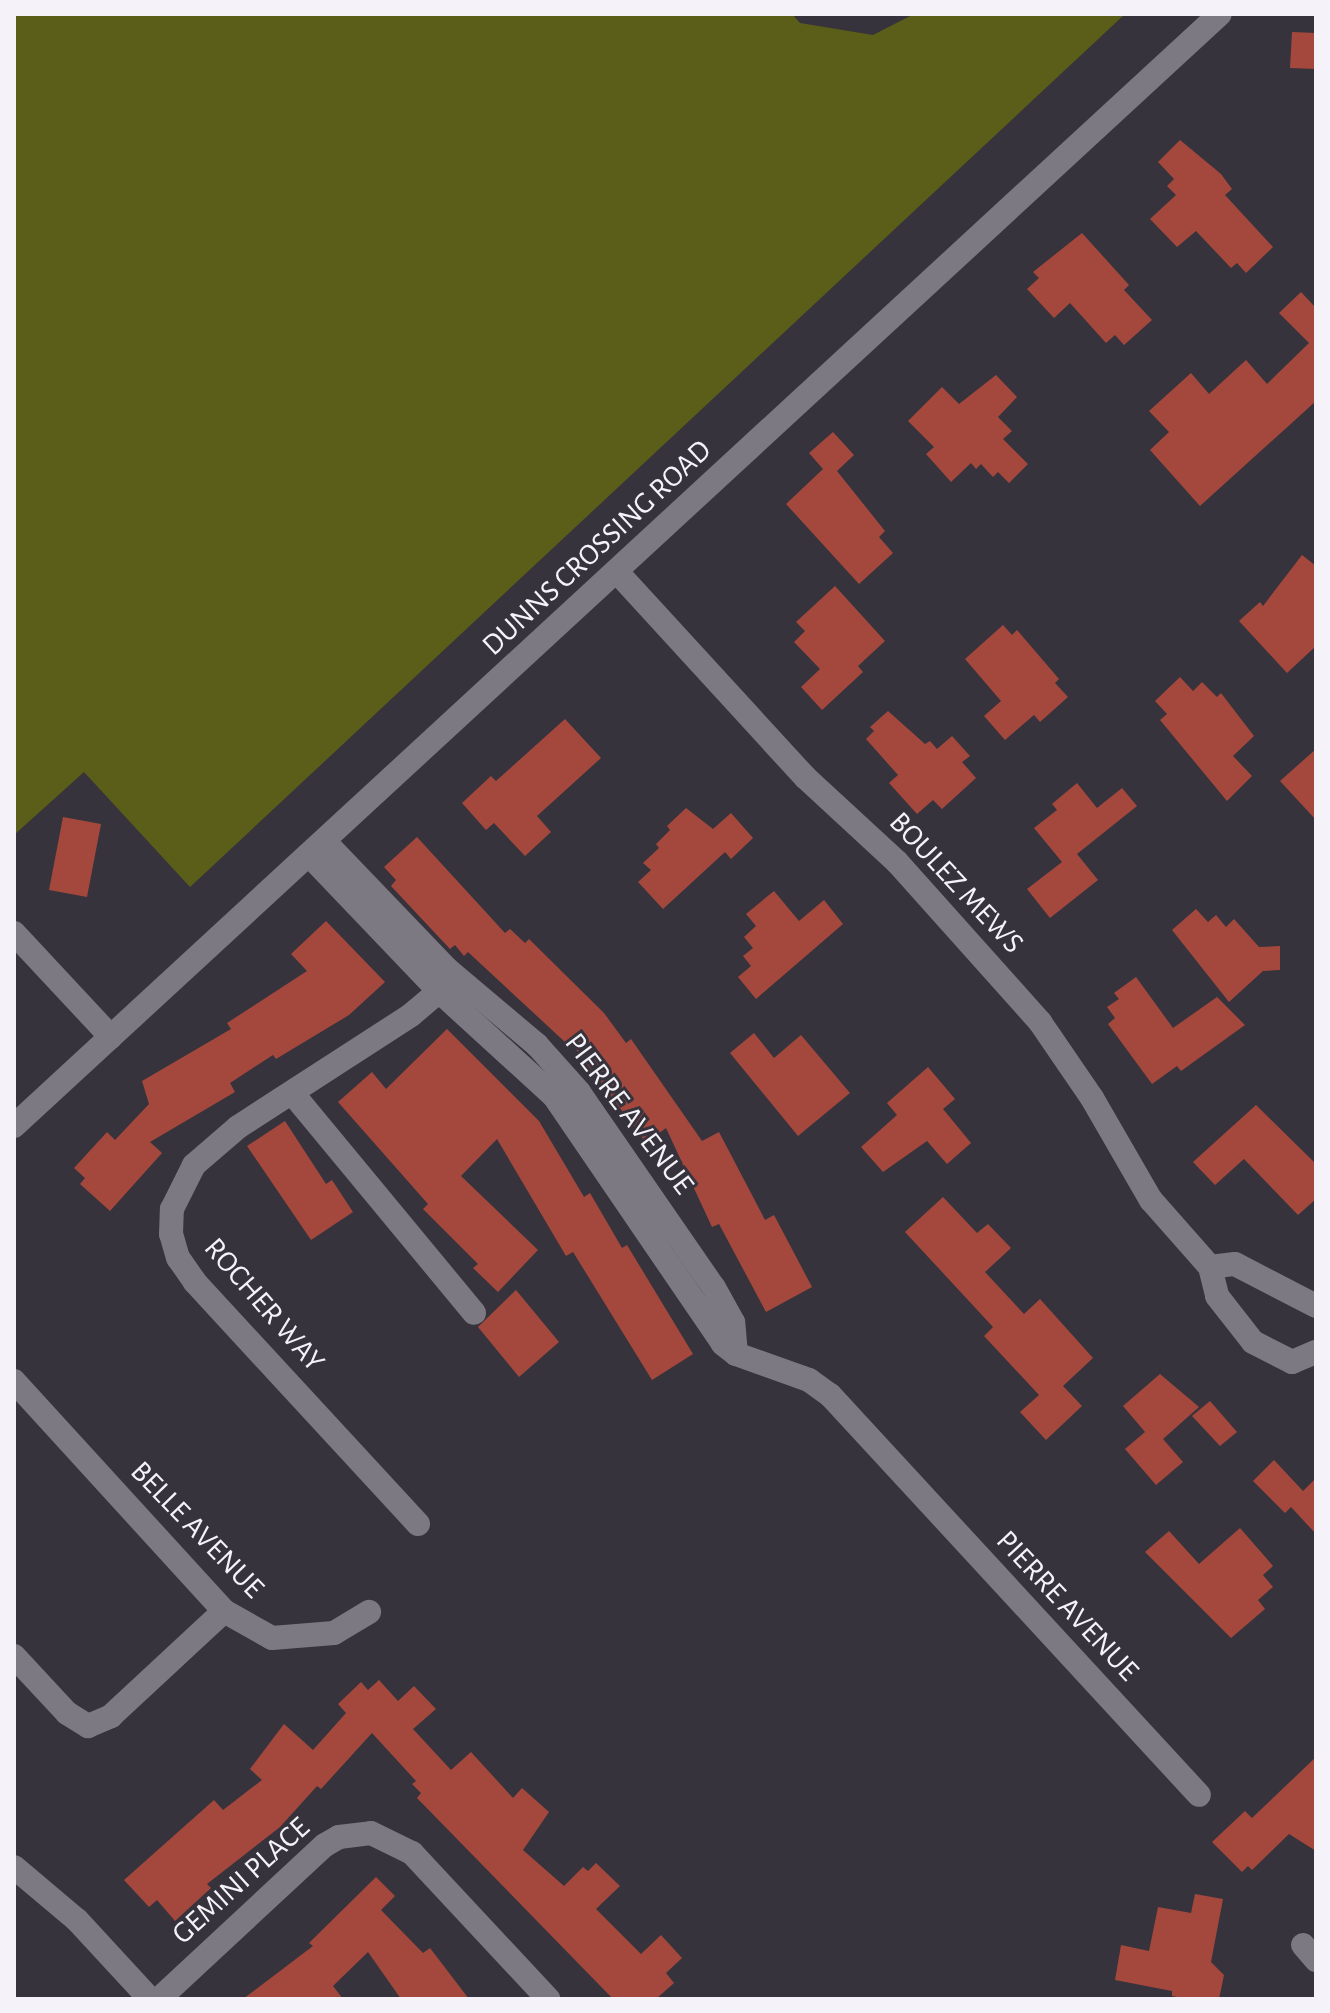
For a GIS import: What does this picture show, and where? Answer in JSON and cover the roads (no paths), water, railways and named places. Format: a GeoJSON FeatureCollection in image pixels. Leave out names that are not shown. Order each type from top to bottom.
{"type":"FeatureCollection","features":[{"type":"Feature","properties":{"kind":"street","name":"DUNNS CROSSING ROAD"},"geometry":{"type":"LineString","coordinates":[[14,1126],[618,573],[1220,14]]}},
{"type":"Feature","properties":{"kind":"street","name":"BOULEZ MEWS"},"geometry":{"type":"LineString","coordinates":[[618,573],[806,778],[897,862],[1016,994],[1084,1086],[1151,1200],[1210,1267],[1217,1296],[1265,1351],[1292,1362],[1316,1352]]}},
{"type":"Feature","properties":{"kind":"street","name":"PIERRE AVENUE"},"geometry":{"type":"LineString","coordinates":[[317,849],[554,1096],[723,1344],[736,1354],[809,1380],[830,1395],[1199,1795]]}},
{"type":"Feature","properties":{"kind":"street"},"geometry":{"type":"LineString","coordinates":[[14,933],[111,1037]]}},
{"type":"Feature","properties":{"kind":"street","name":"ROCHER WAY"},"geometry":{"type":"LineString","coordinates":[[418,1524],[195,1282],[174,1246],[172,1209],[194,1165],[238,1127],[293,1094],[448,985]]}},
{"type":"Feature","properties":{"kind":"street"},"geometry":{"type":"LineString","coordinates":[[293,1094],[474,1313]]}},
{"type":"Feature","properties":{"kind":"street"},"geometry":{"type":"LineString","coordinates":[[1210,1267],[1235,1264],[1316,1306]]}},
{"type":"Feature","properties":{"kind":"street","name":"BELLE AVENUE"},"geometry":{"type":"LineString","coordinates":[[14,1381],[224,1611],[272,1638],[334,1633],[369,1612]]}},
{"type":"Feature","properties":{"kind":"street"},"geometry":{"type":"LineString","coordinates":[[14,1656],[67,1713],[88,1726],[111,1716],[224,1611]]}},
{"type":"Feature","properties":{"kind":"street","name":"GEMINI PLACE"},"geometry":{"type":"LineString","coordinates":[[159,1999],[325,1845],[339,1837],[371,1833],[412,1853],[548,1999]]}},
{"type":"Feature","properties":{"kind":"street"},"geometry":{"type":"LineString","coordinates":[[14,1867],[77,1920],[150,1999]]}}]}
